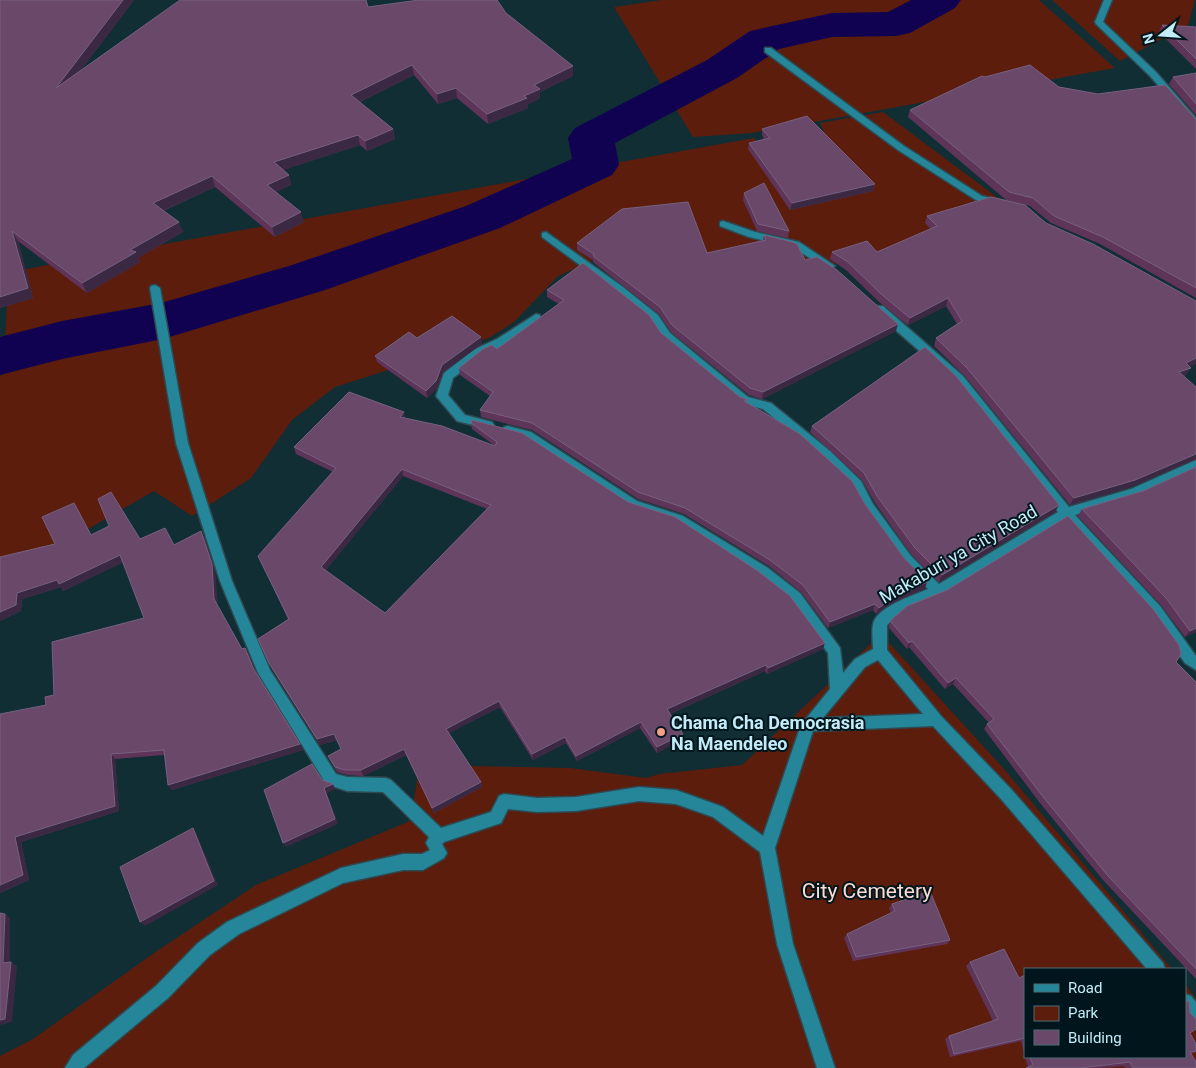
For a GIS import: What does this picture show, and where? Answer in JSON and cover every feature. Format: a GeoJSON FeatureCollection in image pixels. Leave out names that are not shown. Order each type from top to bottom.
{"type":"FeatureCollection","features":[{"type":"Feature","properties":{"kind":"street"},"geometry":{"type":"LineString","coordinates":[[1108,0],[1098,22],[1153,74],[1196,123]]}},
{"type":"Feature","properties":{"kind":"street"},"geometry":{"type":"LineString","coordinates":[[768,50],[901,148],[979,198],[1008,204]]}},
{"type":"Feature","properties":{"kind":"street"},"geometry":{"type":"LineString","coordinates":[[723,224],[753,236],[795,244],[841,273]]}},
{"type":"Feature","properties":{"kind":"street"},"geometry":{"type":"LineString","coordinates":[[546,235],[619,289],[654,318],[666,336],[744,400],[766,406],[826,454],[857,484],[868,507],[906,560],[938,591]]}},
{"type":"Feature","properties":{"kind":"street"},"geometry":{"type":"LineString","coordinates":[[155,288],[182,443],[226,581],[265,673],[331,778],[347,784],[386,785],[439,836]]}},
{"type":"Feature","properties":{"kind":"street"},"geometry":{"type":"LineString","coordinates":[[867,299],[959,379],[1066,513],[1155,610],[1190,659],[1196,664]]}},
{"type":"Feature","properties":{"kind":"street"},"geometry":{"type":"LineString","coordinates":[[536,318],[501,342],[479,352],[448,376],[442,396],[461,418],[528,435],[633,504],[679,519],[763,572],[795,597],[835,652],[837,689]]}},
{"type":"Feature","properties":{"kind":"street","name":"Makaburi ya City Road"},"geometry":{"type":"LineString","coordinates":[[880,652],[880,623],[898,607],[938,591],[1066,513],[1134,493],[1196,465]]}},
{"type":"Feature","properties":{"kind":"street"},"geometry":{"type":"LineString","coordinates":[[826,1068],[785,944],[767,848],[808,724],[860,663],[880,652],[936,720],[1006,794],[1155,968]]}},
{"type":"Feature","properties":{"kind":"street"},"geometry":{"type":"LineString","coordinates":[[808,724],[936,720]]}},
{"type":"Feature","properties":{"kind":"street"},"geometry":{"type":"LineString","coordinates":[[74,1068],[79,1061],[162,992],[204,950],[233,928],[341,876],[403,862],[423,862],[439,853],[434,843],[439,836],[496,818],[504,801],[537,806],[576,804],[639,794],[676,797],[718,812],[767,848]]}},
{"type":"Feature","properties":{"kind":"street"},"geometry":{"type":"LineString","coordinates":[[1186,1003],[1196,1015]]}},
{"type":"Feature","properties":{"kind":"green space"},"geometry":{"type":"Polygon","coordinates":[[[662,0],[1039,0],[1115,68],[752,133],[693,137],[614,7],[662,0]]]}},
{"type":"Feature","properties":{"kind":"green space"},"geometry":{"type":"Polygon","coordinates":[[[1052,0],[1195,0],[1188,25],[1120,61],[1052,0]]]}},
{"type":"Feature","properties":{"kind":"green space"},"geometry":{"type":"Polygon","coordinates":[[[883,112],[998,198],[976,249],[942,257],[815,265],[694,256],[633,243],[558,276],[514,322],[489,338],[335,387],[292,420],[251,478],[192,516],[154,491],[62,544],[0,558],[0,376],[3,374],[9,272],[754,138],[783,174],[828,140],[820,123],[883,112]]]}},
{"type":"Feature","properties":{"kind":"green space","name":"City Cemetery"},"geometry":{"type":"Polygon","coordinates":[[[881,634],[1003,768],[1171,968],[1024,968],[1024,1058],[1186,1058],[1186,985],[1196,998],[1196,1068],[0,1068],[0,1056],[33,1039],[157,951],[256,885],[410,821],[420,765],[570,768],[646,778],[659,774],[742,765],[881,634]]]}},
{"type":"Feature","properties":{"kind":"building"},"geometry":{"type":"Polygon","coordinates":[[[0,0],[123,0],[56,88],[180,0],[366,0],[368,7],[419,0],[497,0],[506,13],[573,66],[534,85],[540,89],[524,96],[527,98],[487,114],[456,88],[437,94],[412,65],[351,95],[393,129],[365,141],[358,135],[274,162],[289,175],[267,185],[301,212],[272,227],[212,176],[153,203],[179,222],[130,250],[136,252],[82,283],[12,231],[28,288],[0,297],[0,0]]]}},
{"type":"Feature","properties":{"kind":"building"},"geometry":{"type":"Polygon","coordinates":[[[1162,25],[1196,27],[1196,59],[1162,25]]]}},
{"type":"Feature","properties":{"kind":"building"},"geometry":{"type":"Polygon","coordinates":[[[1030,65],[1059,87],[1098,94],[1165,85],[1196,119],[1196,288],[1103,237],[1054,216],[1033,198],[1009,192],[910,110],[982,76],[985,77],[1030,65]]]}},
{"type":"Feature","properties":{"kind":"building"},"geometry":{"type":"Polygon","coordinates":[[[1196,73],[1196,104],[1173,77],[1196,73]]]}},
{"type":"Feature","properties":{"kind":"building"},"geometry":{"type":"Polygon","coordinates":[[[807,116],[875,184],[792,203],[749,143],[770,138],[762,129],[807,116]]]}},
{"type":"Feature","properties":{"kind":"building"},"geometry":{"type":"Polygon","coordinates":[[[764,183],[789,231],[758,224],[744,193],[764,183]]]}},
{"type":"Feature","properties":{"kind":"building"},"geometry":{"type":"Polygon","coordinates":[[[991,197],[1025,205],[1046,223],[1093,244],[1196,301],[1196,358],[1186,363],[1191,368],[1179,372],[1196,387],[1196,454],[1135,480],[1074,498],[967,368],[936,338],[962,321],[948,298],[910,318],[881,294],[848,262],[832,252],[867,241],[877,252],[937,226],[927,216],[991,197]]]}},
{"type":"Feature","properties":{"kind":"building"},"geometry":{"type":"Polygon","coordinates":[[[688,202],[707,253],[766,240],[764,235],[792,242],[797,244],[805,260],[817,257],[837,270],[898,324],[763,392],[750,388],[672,325],[660,307],[593,256],[594,254],[577,243],[622,209],[688,202]]]}},
{"type":"Feature","properties":{"kind":"building"},"geometry":{"type":"Polygon","coordinates":[[[583,263],[649,315],[661,333],[740,397],[748,400],[744,401],[800,434],[852,481],[865,504],[904,558],[927,582],[892,598],[879,608],[875,604],[830,622],[803,585],[770,560],[685,508],[638,492],[532,423],[480,410],[493,392],[459,368],[483,349],[492,345],[497,349],[564,300],[547,290],[583,263]]]}},
{"type":"Feature","properties":{"kind":"building"},"geometry":{"type":"Polygon","coordinates":[[[452,316],[481,337],[442,365],[436,381],[426,391],[375,356],[409,332],[417,338],[452,316]]]}},
{"type":"Feature","properties":{"kind":"building"},"geometry":{"type":"Polygon","coordinates":[[[925,347],[956,376],[1059,505],[942,575],[915,548],[877,496],[864,473],[812,426],[925,347]]]}},
{"type":"Feature","properties":{"kind":"building"},"geometry":{"type":"Polygon","coordinates":[[[349,392],[404,412],[400,417],[442,426],[495,446],[497,442],[471,423],[472,420],[522,433],[628,502],[675,517],[758,571],[790,596],[825,643],[768,668],[766,665],[667,709],[683,734],[657,747],[641,722],[576,756],[565,737],[532,754],[499,701],[446,729],[481,782],[432,808],[404,749],[361,770],[345,770],[335,767],[328,756],[341,749],[334,734],[317,739],[269,663],[258,639],[289,619],[258,556],[336,468],[294,447],[349,392]],[[402,469],[321,567],[385,613],[491,505],[402,469]]]}},
{"type":"Feature","properties":{"kind":"building"},"geometry":{"type":"Polygon","coordinates":[[[1196,467],[1196,628],[1190,631],[1166,598],[1082,509],[1143,491],[1196,467]]]}},
{"type":"Feature","properties":{"kind":"building"},"geometry":{"type":"Polygon","coordinates":[[[111,492],[140,539],[165,528],[174,545],[201,531],[212,564],[214,599],[242,649],[245,648],[253,668],[300,744],[168,785],[164,750],[111,754],[115,806],[15,837],[23,875],[0,885],[0,714],[46,705],[45,697],[54,695],[52,642],[144,618],[120,555],[59,584],[57,580],[17,593],[16,605],[0,612],[0,557],[55,544],[42,517],[74,503],[91,535],[109,526],[98,499],[111,492]]]}},
{"type":"Feature","properties":{"kind":"building"},"geometry":{"type":"Polygon","coordinates":[[[1068,516],[1153,609],[1179,645],[1181,654],[1176,662],[1196,682],[1196,969],[1108,876],[1044,798],[987,724],[994,719],[956,678],[948,683],[912,641],[909,643],[891,622],[907,606],[947,590],[1068,516]]]}},
{"type":"Feature","properties":{"kind":"building"},"geometry":{"type":"Polygon","coordinates":[[[312,764],[322,780],[333,784],[324,788],[335,819],[283,843],[264,790],[312,764]]]}},
{"type":"Feature","properties":{"kind":"building"},"geometry":{"type":"Polygon","coordinates":[[[193,828],[214,881],[140,922],[120,867],[193,828]]]}},
{"type":"Feature","properties":{"kind":"building"},"geometry":{"type":"Polygon","coordinates":[[[930,891],[950,940],[856,957],[847,934],[895,911],[892,904],[930,891]]]}},
{"type":"Feature","properties":{"kind":"building"},"geometry":{"type":"Polygon","coordinates":[[[0,913],[5,914],[3,963],[11,962],[5,1019],[0,1020],[0,913]]]}},
{"type":"Feature","properties":{"kind":"building"},"geometry":{"type":"Polygon","coordinates":[[[1004,949],[1019,978],[1024,976],[1024,1038],[954,1054],[949,1036],[998,1019],[970,962],[1004,949]]]}},
{"type":"Feature","properties":{"kind":"building"},"geometry":{"type":"Polygon","coordinates":[[[1189,1001],[1190,1013],[1196,1019],[1196,1029],[1190,1033],[1196,1044],[1196,1051],[1190,1052],[1196,1062],[1196,1068],[1133,1068],[1130,1062],[1080,1068],[1026,1068],[1033,1065],[1030,1058],[1186,1058],[1186,1002],[1189,1001]]]}},
{"type":"Feature","properties":{"kind":"waterway"},"geometry":{"type":"LineString","coordinates":[[0,356],[62,340],[163,321],[307,278],[483,217],[596,165],[591,138],[722,69],[765,40],[832,25],[896,24],[941,0]]}},
{"type":"Feature","properties":{"kind":"place","name":"Chama Cha Democrasia Na Maendeleo"},"geometry":{"type":"Point","coordinates":[661,732]}}]}
